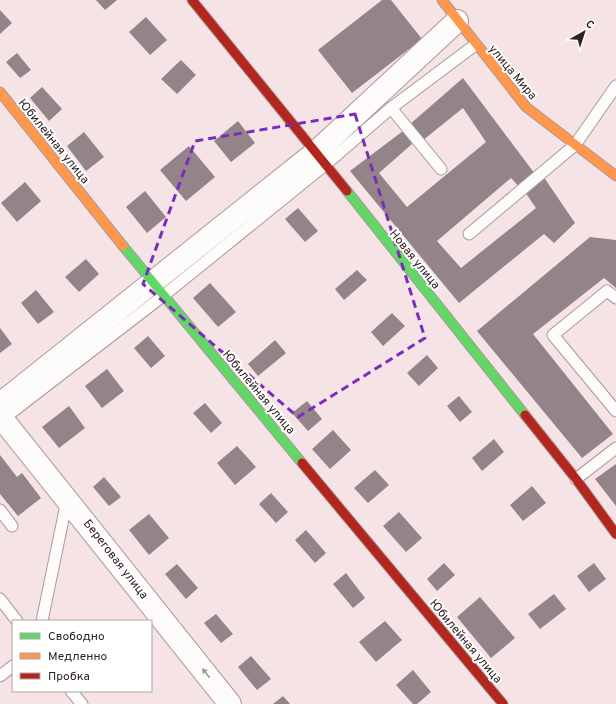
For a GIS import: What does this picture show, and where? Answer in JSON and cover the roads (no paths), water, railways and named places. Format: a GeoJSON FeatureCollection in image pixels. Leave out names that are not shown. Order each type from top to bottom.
{"type":"FeatureCollection","features":[{"type":"Feature","properties":{"kind":"street","name":"Новая улица"},"geometry":{"type":"LineString","coordinates":[[192,0],[576,479],[616,534]]}},
{"type":"Feature","properties":{"kind":"street","name":"улица Мира"},"geometry":{"type":"LineString","coordinates":[[442,0],[475,45],[526,107],[616,176]]}},
{"type":"Feature","properties":{"kind":"street"},"geometry":{"type":"LineString","coordinates":[[1,413],[320,158],[457,21]]}},
{"type":"Feature","properties":{"kind":"street","name":"Юбилейная улица"},"geometry":{"type":"LineString","coordinates":[[0,92],[158,289],[503,704]]}},
{"type":"Feature","properties":{"kind":"street","name":"Береговая улица"},"geometry":{"type":"LineString","coordinates":[[1,413],[230,704]]}},
{"type":"Feature","properties":{"kind":"lane"},"geometry":{"type":"LineString","coordinates":[[320,158],[391,108],[475,45]]}},
{"type":"Feature","properties":{"kind":"lane"},"geometry":{"type":"LineString","coordinates":[[469,234],[575,145],[616,86]]}},
{"type":"Feature","properties":{"kind":"lane"},"geometry":{"type":"LineString","coordinates":[[391,108],[441,168]]}},
{"type":"Feature","properties":{"kind":"lane"},"geometry":{"type":"LineString","coordinates":[[616,298],[607,291],[553,335],[616,411]]}},
{"type":"Feature","properties":{"kind":"lane"},"geometry":{"type":"LineString","coordinates":[[576,479],[616,448]]}},
{"type":"Feature","properties":{"kind":"lane"},"geometry":{"type":"LineString","coordinates":[[42,620],[68,499]]}},
{"type":"Feature","properties":{"kind":"lane"},"geometry":{"type":"LineString","coordinates":[[0,510],[12,526]]}},
{"type":"Feature","properties":{"kind":"lane"},"geometry":{"type":"LineString","coordinates":[[0,598],[16,620]]}},
{"type":"Feature","properties":{"kind":"lane"},"geometry":{"type":"LineString","coordinates":[[0,676],[12,667]]}},
{"type":"Feature","properties":{"kind":"lane"},"geometry":{"type":"LineString","coordinates":[[72,692],[82,704]]}}]}
